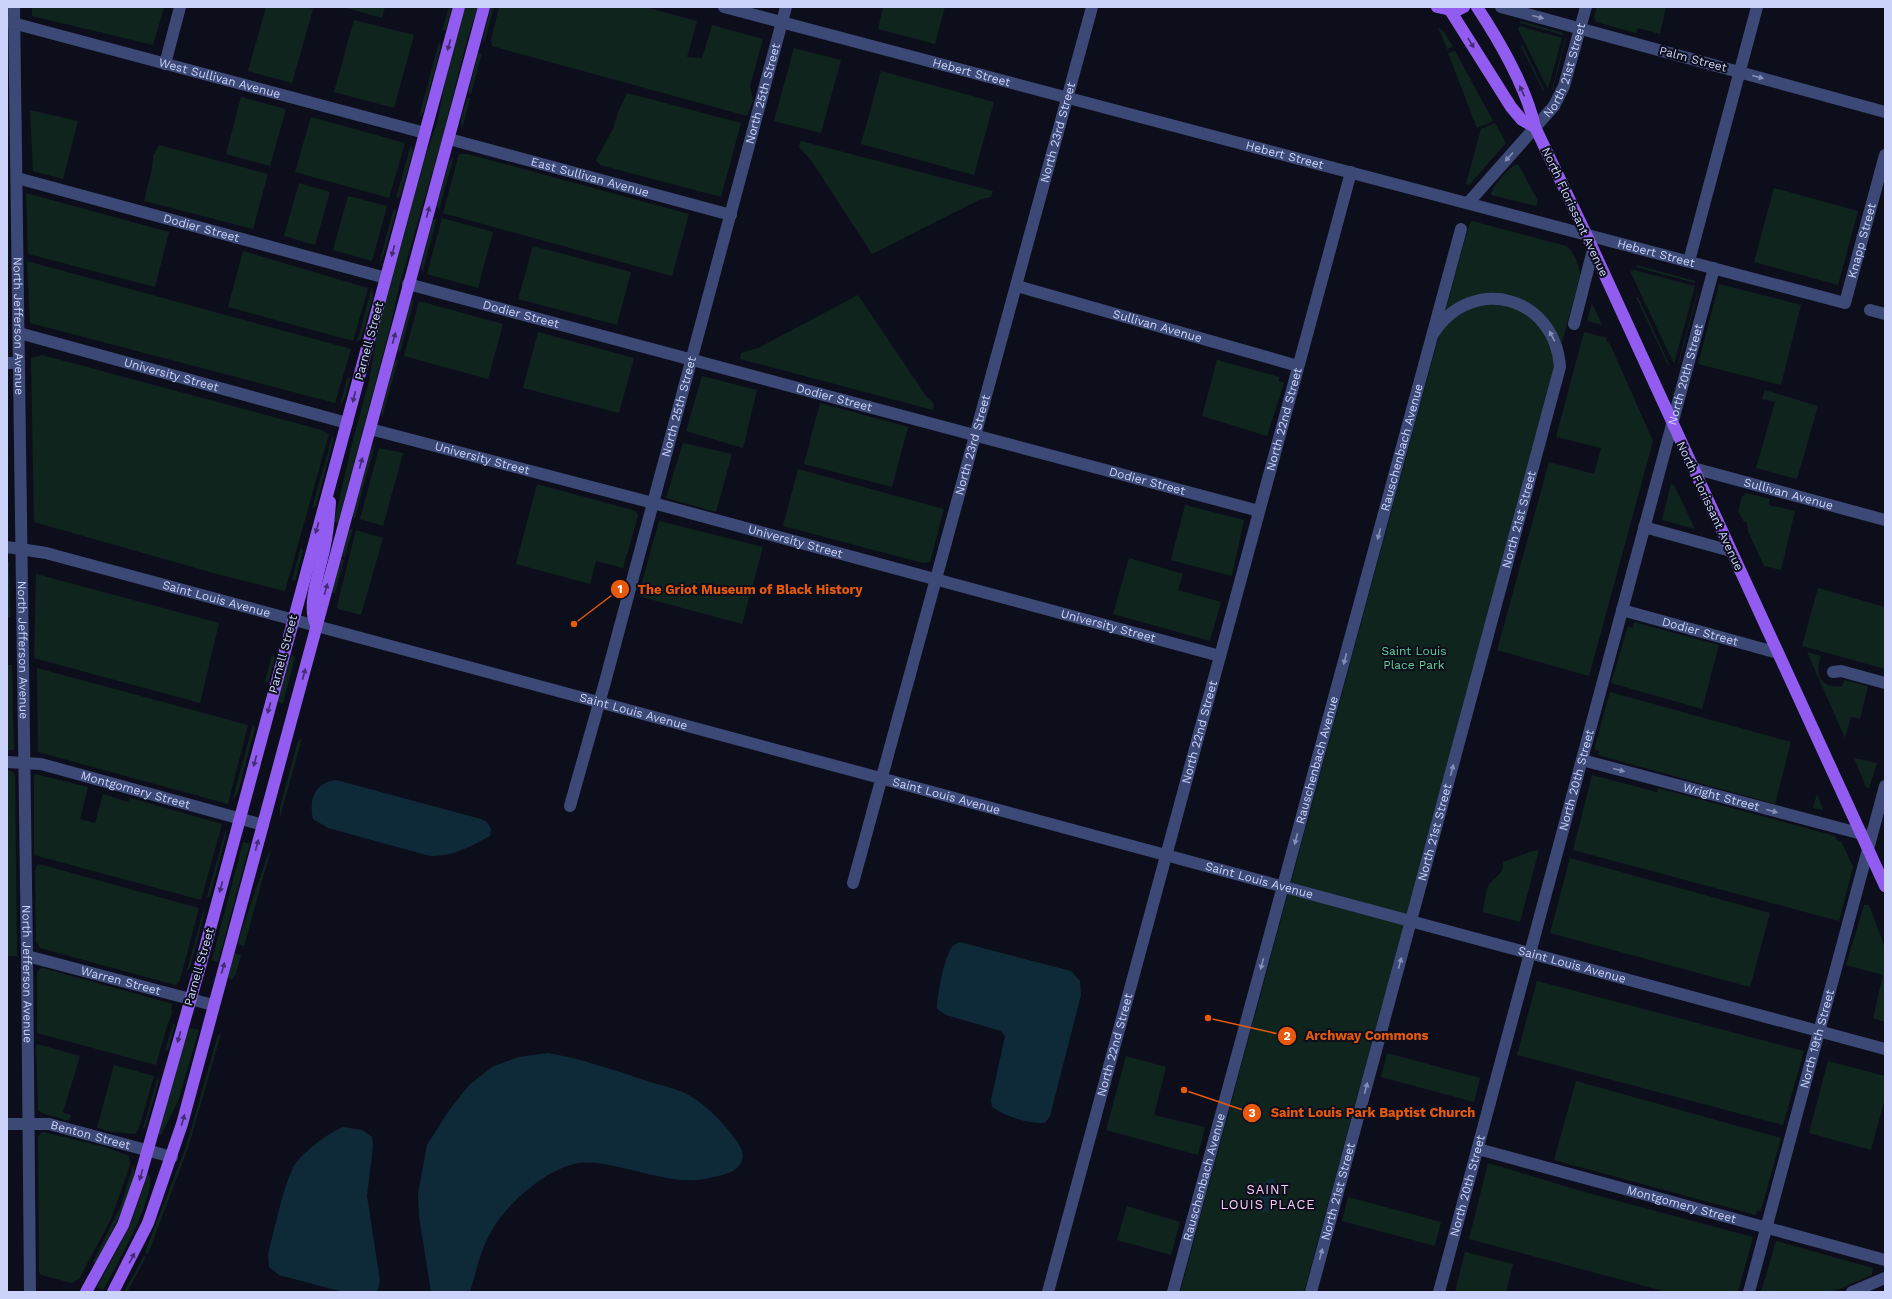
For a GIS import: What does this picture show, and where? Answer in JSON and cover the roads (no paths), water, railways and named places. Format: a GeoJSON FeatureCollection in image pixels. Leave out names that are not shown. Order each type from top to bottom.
{"type":"FeatureCollection","features":[{"type":"Feature","properties":{"kind":"main road","name":"Parnell Street"},"geometry":{"type":"LineString","coordinates":[[86,1292],[123,1226],[132,1203],[148,1150],[459,7]]}},
{"type":"Feature","properties":{"kind":"main road","name":"Parnell Street"},"geometry":{"type":"LineString","coordinates":[[113,1292],[148,1223],[172,1157],[484,7]]}},
{"type":"Feature","properties":{"kind":"main road"},"geometry":{"type":"LineString","coordinates":[[1437,7],[1456,11],[1464,7]]}},
{"type":"Feature","properties":{"kind":"main road","name":"North Florissant Avenue"},"geometry":{"type":"LineString","coordinates":[[1477,7],[1498,41],[1518,82],[1532,114],[1534,128],[1586,234],[1885,886]]}},
{"type":"Feature","properties":{"kind":"main road","name":"North Florissant Avenue"},"geometry":{"type":"LineString","coordinates":[[1449,9],[1511,107],[1522,120],[1534,128]]}},
{"type":"Feature","properties":{"kind":"main road"},"geometry":{"type":"LineString","coordinates":[[316,626],[312,616],[313,601],[325,545],[332,477]]}},
{"type":"Feature","properties":{"kind":"street","name":"North Jefferson Avenue"},"geometry":{"type":"LineString","coordinates":[[14,7],[11,22],[17,178],[19,333],[13,363],[22,548],[28,956],[27,1123],[30,1292]]}},
{"type":"Feature","properties":{"kind":"street"},"geometry":{"type":"LineString","coordinates":[[165,64],[180,7]]}},
{"type":"Feature","properties":{"kind":"street","name":"Hebert Street"},"geometry":{"type":"LineString","coordinates":[[724,7],[1845,303]]}},
{"type":"Feature","properties":{"kind":"street","name":"North 25th Street"},"geometry":{"type":"LineString","coordinates":[[570,806],[692,360],[786,7]]}},
{"type":"Feature","properties":{"kind":"street","name":"North 23rd Street"},"geometry":{"type":"LineString","coordinates":[[853,883],[883,779],[1092,7]]}},
{"type":"Feature","properties":{"kind":"street","name":"Palm Street"},"geometry":{"type":"LineString","coordinates":[[1500,7],[1885,112]]}},
{"type":"Feature","properties":{"kind":"street","name":"North 21st Street"},"geometry":{"type":"LineString","coordinates":[[1534,128],[1554,106],[1562,92],[1586,7]]}},
{"type":"Feature","properties":{"kind":"street"},"geometry":{"type":"LineString","coordinates":[[1689,261],[1756,7]]}},
{"type":"Feature","properties":{"kind":"street","name":"West Sullivan Avenue"},"geometry":{"type":"LineString","coordinates":[[11,22],[425,133]]}},
{"type":"Feature","properties":{"kind":"street"},"geometry":{"type":"LineString","coordinates":[[1468,203],[1534,128]]}},
{"type":"Feature","properties":{"kind":"street","name":"East Sullivan Avenue"},"geometry":{"type":"LineString","coordinates":[[449,139],[731,215]]}},
{"type":"Feature","properties":{"kind":"street","name":"Knapp Street"},"geometry":{"type":"LineString","coordinates":[[1845,303],[1885,155]]}},
{"type":"Feature","properties":{"kind":"street","name":"North 22nd Street"},"geometry":{"type":"LineString","coordinates":[[1048,1292],[1351,172]]}},
{"type":"Feature","properties":{"kind":"street","name":"Dodier Street"},"geometry":{"type":"LineString","coordinates":[[17,178],[386,278]]}},
{"type":"Feature","properties":{"kind":"street","name":"Rauschenbach Avenue"},"geometry":{"type":"LineString","coordinates":[[1173,1292],[1461,229]]}},
{"type":"Feature","properties":{"kind":"street"},"geometry":{"type":"LineString","coordinates":[[1574,324],[1593,250]]}},
{"type":"Feature","properties":{"kind":"street","name":"North 20th Street"},"geometry":{"type":"LineString","coordinates":[[1439,1292],[1714,268]]}},
{"type":"Feature","properties":{"kind":"street","name":"Dodier Street"},"geometry":{"type":"LineString","coordinates":[[408,284],[1259,511]]}},
{"type":"Feature","properties":{"kind":"street","name":"Sullivan Avenue"},"geometry":{"type":"LineString","coordinates":[[1017,286],[1298,366]]}},
{"type":"Feature","properties":{"kind":"street","name":"North 21st Street"},"geometry":{"type":"LineString","coordinates":[[1311,1292],[1560,374],[1558,352],[1547,328],[1533,312],[1516,302],[1491,298],[1474,302],[1451,314],[1438,326],[1433,334]]}},
{"type":"Feature","properties":{"kind":"street"},"geometry":{"type":"LineString","coordinates":[[1870,310],[1885,314]]}},
{"type":"Feature","properties":{"kind":"street","name":"University Street"},"geometry":{"type":"LineString","coordinates":[[19,333],[347,423]]}},
{"type":"Feature","properties":{"kind":"street","name":"University Street"},"geometry":{"type":"LineString","coordinates":[[370,429],[653,503],[1220,656]]}},
{"type":"Feature","properties":{"kind":"street","name":"Sullivan Avenue"},"geometry":{"type":"LineString","coordinates":[[1693,468],[1885,520]]}},
{"type":"Feature","properties":{"kind":"street"},"geometry":{"type":"LineString","coordinates":[[1644,527],[1731,551]]}},
{"type":"Feature","properties":{"kind":"street","name":"Saint Louis Avenue"},"geometry":{"type":"LineString","coordinates":[[7,547],[22,548],[316,626],[1885,1049]]}},
{"type":"Feature","properties":{"kind":"street","name":"Dodier Street"},"geometry":{"type":"LineString","coordinates":[[1622,610],[1778,653]]}},
{"type":"Feature","properties":{"kind":"street"},"geometry":{"type":"LineString","coordinates":[[1834,672],[1841,671],[1885,683]]}},
{"type":"Feature","properties":{"kind":"street","name":"Wright Street"},"geometry":{"type":"LineString","coordinates":[[1582,760],[1862,834]]}},
{"type":"Feature","properties":{"kind":"street","name":"Montgomery Street"},"geometry":{"type":"LineString","coordinates":[[7,762],[41,764],[263,825]]}},
{"type":"Feature","properties":{"kind":"street","name":"North 19th Street"},"geometry":{"type":"LineString","coordinates":[[1749,1292],[1885,786]]}},
{"type":"Feature","properties":{"kind":"street","name":"Warren Street"},"geometry":{"type":"LineString","coordinates":[[28,956],[214,1006]]}},
{"type":"Feature","properties":{"kind":"street","name":"Benton Street"},"geometry":{"type":"LineString","coordinates":[[7,1124],[49,1124],[172,1157]]}},
{"type":"Feature","properties":{"kind":"street","name":"Montgomery Street"},"geometry":{"type":"LineString","coordinates":[[1478,1149],[1885,1260]]}},
{"type":"Feature","properties":{"kind":"street"},"geometry":{"type":"LineString","coordinates":[[1852,1292],[1885,1278]]}},
{"type":"Feature","properties":{"kind":"water"},"geometry":{"type":"Polygon","coordinates":[[[336,780],[481,819],[487,822],[491,829],[490,836],[454,853],[430,856],[328,828],[313,819],[313,799],[318,788],[336,780]]]}},
{"type":"Feature","properties":{"kind":"water"},"geometry":{"type":"Polygon","coordinates":[[[960,942],[1071,971],[1080,981],[1081,995],[1050,1116],[1045,1123],[1018,1119],[1004,1114],[992,1107],[991,1100],[1005,1036],[1001,1031],[946,1015],[937,1009],[938,995],[946,960],[953,946],[960,942]]]}},
{"type":"Feature","properties":{"kind":"water"},"geometry":{"type":"Polygon","coordinates":[[[548,1053],[598,1065],[687,1094],[707,1108],[730,1132],[738,1142],[741,1149],[743,1157],[742,1161],[734,1170],[720,1176],[698,1180],[666,1178],[595,1163],[578,1163],[566,1166],[529,1188],[499,1220],[485,1244],[470,1292],[431,1292],[419,1216],[418,1194],[427,1145],[450,1109],[469,1085],[492,1067],[519,1057],[548,1053]]]}},
{"type":"Feature","properties":{"kind":"water"},"geometry":{"type":"Polygon","coordinates":[[[343,1127],[362,1130],[372,1137],[373,1146],[367,1196],[380,1281],[377,1292],[343,1292],[279,1275],[269,1267],[268,1254],[281,1201],[295,1164],[314,1145],[343,1127]]]}},
{"type":"Feature","properties":{"kind":"water"},"geometry":{"type":"Polygon","coordinates":[[[1268,1179],[1274,1179],[1276,1186],[1278,1186],[1272,1209],[1263,1213],[1257,1205],[1264,1182],[1266,1183],[1268,1179]]]}},
{"type":"Feature","properties":{"kind":"place","name":"The Griot Museum of Black History"},"geometry":{"type":"Point","coordinates":[574,624]}},
{"type":"Feature","properties":{"kind":"place","name":"Archway Commons"},"geometry":{"type":"Point","coordinates":[1208,1018]}},
{"type":"Feature","properties":{"kind":"place","name":"Saint Louis Park Baptist Church"},"geometry":{"type":"Point","coordinates":[1184,1090]}},
{"type":"Feature","properties":{"kind":"district","name":"SAINT LOUIS PLACE"},"geometry":{"type":"Point","coordinates":[1268,1196]}},
{"type":"Feature","properties":{"kind":"park label","name":"Saint Louis Place Park"},"geometry":{"type":"Point","coordinates":[1414,658]}}]}
